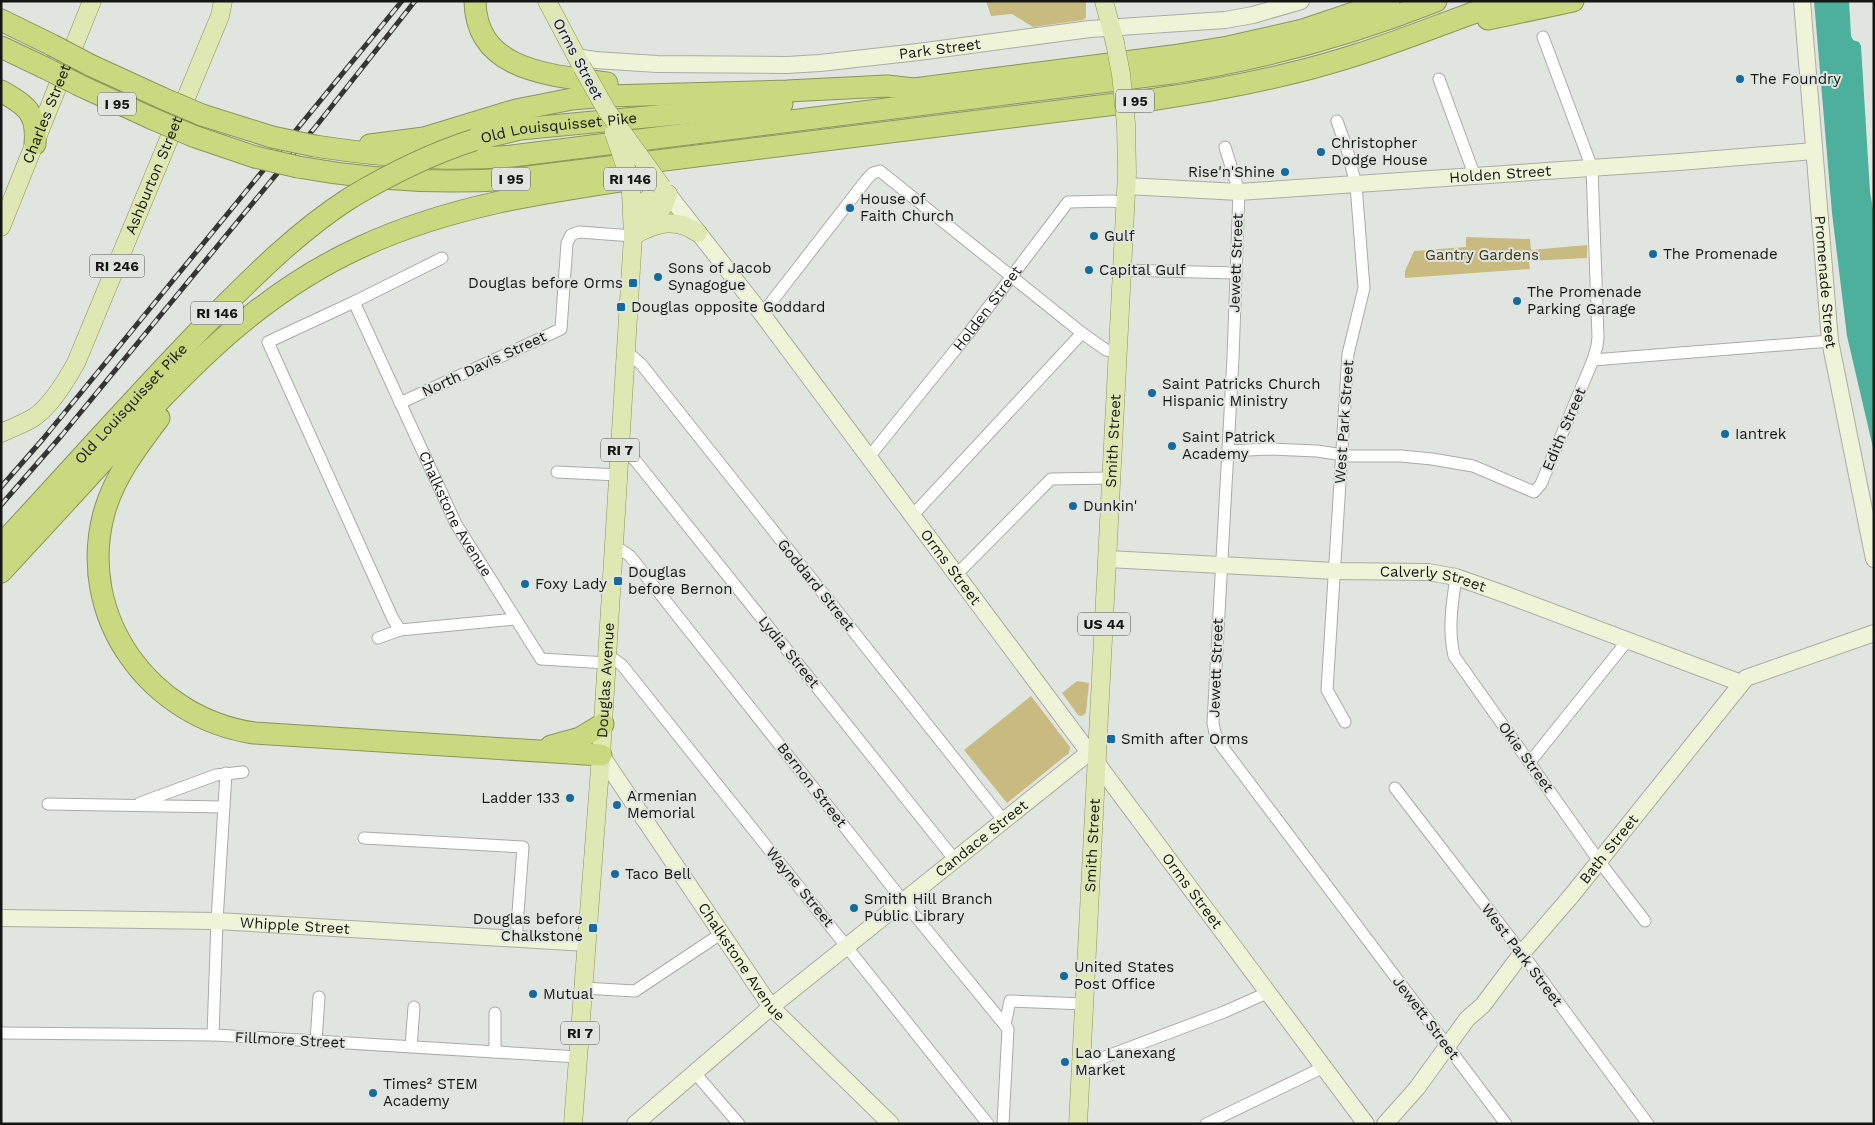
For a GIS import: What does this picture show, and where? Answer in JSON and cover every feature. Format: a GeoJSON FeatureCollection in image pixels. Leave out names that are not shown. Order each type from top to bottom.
{"type":"FeatureCollection","features":[{"type":"Feature","properties":{"kind":"highway"},"geometry":{"type":"LineString","coordinates":[[475,1],[477,18],[484,35],[503,57],[519,66],[547,74],[684,94]]}},
{"type":"Feature","properties":{"kind":"highway","name":"Old Louisquisset Pike"},"geometry":{"type":"LineString","coordinates":[[1,545],[135,399],[232,298],[294,240],[350,198],[406,166],[447,148],[520,129],[830,100],[1218,49],[1303,30],[1389,1]]}},
{"type":"Feature","properties":{"kind":"highway","name":"I 95"},"geometry":{"type":"LineString","coordinates":[[1,20],[90,65],[162,98],[202,115],[272,137],[315,146],[372,154],[415,158],[466,159],[512,156],[1172,73],[1237,62],[1298,48],[1359,30],[1436,1]]}},
{"type":"Feature","properties":{"kind":"highway","name":"I 95"},"geometry":{"type":"LineString","coordinates":[[1,47],[153,119],[193,136],[255,157],[350,176],[395,180],[472,181],[550,175],[721,152],[1156,99],[1232,87],[1312,68],[1412,36],[1507,1]]}},
{"type":"Feature","properties":{"kind":"highway"},"geometry":{"type":"LineString","coordinates":[[1412,36],[1573,1]]}},
{"type":"Feature","properties":{"kind":"highway"},"geometry":{"type":"LineString","coordinates":[[315,146],[360,146],[416,139],[516,110],[572,98],[887,86],[914,90]]}},
{"type":"Feature","properties":{"kind":"highway"},"geometry":{"type":"LineString","coordinates":[[1,91],[22,104],[30,113],[35,128],[34,144]]}},
{"type":"Feature","properties":{"kind":"highway","name":"Old Louisquisset Pike"},"geometry":{"type":"LineString","coordinates":[[1,572],[177,380],[233,329],[277,295],[334,260],[376,240],[444,216],[525,196],[690,170],[853,137]]}},
{"type":"Feature","properties":{"kind":"highway"},"geometry":{"type":"LineString","coordinates":[[233,329],[167,407],[135,450],[118,478],[106,505],[99,544],[101,586],[112,625],[127,654],[152,684],[175,703],[209,722],[237,730],[264,734],[601,755]]}},
{"type":"Feature","properties":{"kind":"highway"},"geometry":{"type":"LineString","coordinates":[[523,750],[557,746],[574,741],[603,724]]}},
{"type":"Feature","properties":{"kind":"main road","name":"Charles Street"},"geometry":{"type":"LineString","coordinates":[[1,227],[6,204],[34,144],[92,1]]}},
{"type":"Feature","properties":{"kind":"main road","name":"Ashburton Street"},"geometry":{"type":"LineString","coordinates":[[1,433],[38,414],[63,384],[76,364],[220,16],[223,1]]}},
{"type":"Feature","properties":{"kind":"main road","name":"Orms Street"},"geometry":{"type":"LineString","coordinates":[[547,1],[607,111],[665,190]]}},
{"type":"Feature","properties":{"kind":"main road","name":"Smith Street"},"geometry":{"type":"LineString","coordinates":[[1078,1124],[1094,754],[1108,559],[1126,195],[1126,124],[1121,74],[1104,1]]}},
{"type":"Feature","properties":{"kind":"main road","name":"Douglas Avenue"},"geometry":{"type":"LineString","coordinates":[[573,1124],[601,755],[633,229],[631,192],[625,164],[607,111]]}},
{"type":"Feature","properties":{"kind":"main road"},"geometry":{"type":"LineString","coordinates":[[633,229],[663,207],[665,190]]}},
{"type":"Feature","properties":{"kind":"main road"},"geometry":{"type":"LineString","coordinates":[[633,229],[668,222],[686,225],[698,233]]}},
{"type":"Feature","properties":{"kind":"street","name":"Park Street"},"geometry":{"type":"LineString","coordinates":[[579,62],[595,60],[657,64],[795,64],[1113,35],[1225,20],[1262,13],[1301,1]]}},
{"type":"Feature","properties":{"kind":"street","name":"Promenade Street"},"geometry":{"type":"LineString","coordinates":[[1802,1],[1830,342],[1874,559]]}},
{"type":"Feature","properties":{"kind":"street","name":"Edith Street"},"geometry":{"type":"LineString","coordinates":[[1342,454],[1350,456],[1407,456],[1473,466],[1534,492],[1544,478],[1593,360],[1598,336],[1592,168],[1543,37]]}},
{"type":"Feature","properties":{"kind":"street"},"geometry":{"type":"LineString","coordinates":[[1439,79],[1474,174]]}},
{"type":"Feature","properties":{"kind":"street","name":"West Park Street"},"geometry":{"type":"LineString","coordinates":[[1337,121],[1356,184],[1364,288],[1348,354],[1327,690],[1345,722]]}},
{"type":"Feature","properties":{"kind":"street","name":"Jewett Street"},"geometry":{"type":"LineString","coordinates":[[1225,147],[1238,192],[1233,358],[1213,723],[1215,733],[1221,744],[1506,1124]]}},
{"type":"Feature","properties":{"kind":"street","name":"Holden Street"},"geometry":{"type":"LineString","coordinates":[[869,457],[1068,202],[1112,201],[1126,195],[1238,192],[1814,151]]}},
{"type":"Feature","properties":{"kind":"street"},"geometry":{"type":"LineString","coordinates":[[762,314],[867,179],[873,173],[880,171],[1082,333],[1106,350],[1118,352]]}},
{"type":"Feature","properties":{"kind":"street","name":"Orms Street"},"geometry":{"type":"LineString","coordinates":[[665,190],[762,314],[956,575],[1094,754],[1366,1124]]}},
{"type":"Feature","properties":{"kind":"street","name":"North Davis Street"},"geometry":{"type":"LineString","coordinates":[[400,402],[561,329],[567,243],[571,235],[580,232],[633,229]]}},
{"type":"Feature","properties":{"kind":"street"},"geometry":{"type":"LineString","coordinates":[[400,630],[393,619],[268,342],[442,258]]}},
{"type":"Feature","properties":{"kind":"street"},"geometry":{"type":"LineString","coordinates":[[1122,270],[1235,273]]}},
{"type":"Feature","properties":{"kind":"street","name":"Chalkstone Avenue"},"geometry":{"type":"LineString","coordinates":[[354,302],[456,524],[541,659],[607,660]]}},
{"type":"Feature","properties":{"kind":"street"},"geometry":{"type":"LineString","coordinates":[[912,516],[1082,333]]}},
{"type":"Feature","properties":{"kind":"street"},"geometry":{"type":"LineString","coordinates":[[1593,360],[1830,342]]}},
{"type":"Feature","properties":{"kind":"street","name":"Goddard Street"},"geometry":{"type":"LineString","coordinates":[[626,351],[647,372],[1004,821]]}},
{"type":"Feature","properties":{"kind":"street","name":"Lydia Street"},"geometry":{"type":"LineString","coordinates":[[620,447],[635,460],[955,860]]}},
{"type":"Feature","properties":{"kind":"street"},"geometry":{"type":"LineString","coordinates":[[1228,451],[1269,450],[1342,454]]}},
{"type":"Feature","properties":{"kind":"street"},"geometry":{"type":"LineString","coordinates":[[557,472],[618,475]]}},
{"type":"Feature","properties":{"kind":"street"},"geometry":{"type":"LineString","coordinates":[[956,575],[1051,479],[1112,478]]}},
{"type":"Feature","properties":{"kind":"street","name":"Bernon Street"},"geometry":{"type":"LineString","coordinates":[[614,544],[630,556],[904,902],[1006,1027]]}},
{"type":"Feature","properties":{"kind":"street","name":"Calverly Street"},"geometry":{"type":"LineString","coordinates":[[1108,559],[1334,571],[1428,572],[1456,578],[1741,683]]}},
{"type":"Feature","properties":{"kind":"street","name":"Okie Street"},"geometry":{"type":"LineString","coordinates":[[1456,578],[1450,640],[1454,656],[1599,861],[1644,921]]}},
{"type":"Feature","properties":{"kind":"street"},"geometry":{"type":"LineString","coordinates":[[378,638],[400,630],[515,619]]}},
{"type":"Feature","properties":{"kind":"street","name":"Bath Street"},"geometry":{"type":"LineString","coordinates":[[1385,1124],[1417,1088],[1467,1019],[1483,1006],[1522,953],[1599,861],[1741,683],[1746,678],[1874,633]]}},
{"type":"Feature","properties":{"kind":"street"},"geometry":{"type":"LineString","coordinates":[[1530,762],[1628,640]]}},
{"type":"Feature","properties":{"kind":"street","name":"Wayne Street"},"geometry":{"type":"LineString","coordinates":[[607,660],[615,660],[622,665],[988,1124]]}},
{"type":"Feature","properties":{"kind":"street","name":"Candace Street"},"geometry":{"type":"LineString","coordinates":[[635,1124],[771,1007],[1004,821],[1094,754]]}},
{"type":"Feature","properties":{"kind":"street","name":"Chalkstone Avenue"},"geometry":{"type":"LineString","coordinates":[[601,755],[771,1007],[891,1124]]}},
{"type":"Feature","properties":{"kind":"street"},"geometry":{"type":"LineString","coordinates":[[134,805],[216,775],[244,772]]}},
{"type":"Feature","properties":{"kind":"street"},"geometry":{"type":"LineString","coordinates":[[213,1035],[216,921],[226,773]]}},
{"type":"Feature","properties":{"kind":"street","name":"West Park Street"},"geometry":{"type":"LineString","coordinates":[[1395,788],[1522,953],[1648,1124]]}},
{"type":"Feature","properties":{"kind":"street"},"geometry":{"type":"LineString","coordinates":[[48,804],[224,807]]}},
{"type":"Feature","properties":{"kind":"street"},"geometry":{"type":"LineString","coordinates":[[364,838],[523,847],[516,939]]}},
{"type":"Feature","properties":{"kind":"street","name":"Whipple Street"},"geometry":{"type":"LineString","coordinates":[[1,918],[216,921],[586,943]]}},
{"type":"Feature","properties":{"kind":"street"},"geometry":{"type":"LineString","coordinates":[[583,988],[634,991],[722,933]]}},
{"type":"Feature","properties":{"kind":"street"},"geometry":{"type":"LineString","coordinates":[[1081,1066],[1224,1012],[1268,993]]}},
{"type":"Feature","properties":{"kind":"street"},"geometry":{"type":"LineString","coordinates":[[316,1041],[319,996]]}},
{"type":"Feature","properties":{"kind":"street"},"geometry":{"type":"LineString","coordinates":[[1003,1124],[1006,1027],[1010,1001],[1084,1004]]}},
{"type":"Feature","properties":{"kind":"street"},"geometry":{"type":"LineString","coordinates":[[411,1047],[414,1007]]}},
{"type":"Feature","properties":{"kind":"street"},"geometry":{"type":"LineString","coordinates":[[495,1013],[495,1052]]}},
{"type":"Feature","properties":{"kind":"street","name":"Fillmore Street"},"geometry":{"type":"LineString","coordinates":[[1,1033],[213,1035],[578,1057]]}},
{"type":"Feature","properties":{"kind":"street"},"geometry":{"type":"LineString","coordinates":[[1206,1124],[1324,1067]]}},
{"type":"Feature","properties":{"kind":"street"},"geometry":{"type":"LineString","coordinates":[[695,1073],[739,1124]]}},
{"type":"Feature","properties":{"kind":"green space"},"geometry":{"type":"Polygon","coordinates":[[[986,1],[1086,1],[1086,18],[1033,27],[1012,14],[991,16],[986,1]]]}},
{"type":"Feature","properties":{"kind":"green space","name":"Gantry Gardens"},"geometry":{"type":"Polygon","coordinates":[[[1466,237],[1530,239],[1531,250],[1587,245],[1587,258],[1529,261],[1530,269],[1405,278],[1405,271],[1414,251],[1466,247],[1466,237]]]}},
{"type":"Feature","properties":{"kind":"green space"},"geometry":{"type":"Polygon","coordinates":[[[1077,681],[1089,683],[1086,713],[1082,716],[1078,715],[1062,693],[1077,681]]]}},
{"type":"Feature","properties":{"kind":"green space"},"geometry":{"type":"Polygon","coordinates":[[[1031,696],[1070,747],[1069,753],[1007,803],[964,750],[1031,696]]]}},
{"type":"Feature","properties":{"kind":"shaded area"},"geometry":{"type":"Polygon","coordinates":[[[1814,1],[1849,1],[1851,36],[1861,46],[1870,192],[1874,215],[1874,452],[1847,336],[1832,213],[1814,1]]]}},
{"type":"Feature","properties":{"kind":"railway"},"geometry":{"type":"LineString","coordinates":[[1,487],[43,439],[402,1]]}},
{"type":"Feature","properties":{"kind":"railway"},"geometry":{"type":"LineString","coordinates":[[1,505],[62,435],[317,125],[415,1]]}},
{"type":"Feature","properties":{"kind":"place","name":"The Foundry"},"geometry":{"type":"Point","coordinates":[1740,79]}},
{"type":"Feature","properties":{"kind":"place","name":"Christopher Dodge House"},"geometry":{"type":"Point","coordinates":[1321,152]}},
{"type":"Feature","properties":{"kind":"place","name":"Rise'n'Shine"},"geometry":{"type":"Point","coordinates":[1285,172]}},
{"type":"Feature","properties":{"kind":"place","name":"House of Faith Church"},"geometry":{"type":"Point","coordinates":[850,208]}},
{"type":"Feature","properties":{"kind":"place","name":"Gulf"},"geometry":{"type":"Point","coordinates":[1094,236]}},
{"type":"Feature","properties":{"kind":"place","name":"The Promenade"},"geometry":{"type":"Point","coordinates":[1653,254]}},
{"type":"Feature","properties":{"kind":"place","name":"Capital Gulf"},"geometry":{"type":"Point","coordinates":[1089,270]}},
{"type":"Feature","properties":{"kind":"place","name":"Sons of Jacob Synagogue"},"geometry":{"type":"Point","coordinates":[658,277]}},
{"type":"Feature","properties":{"kind":"place","name":"Douglas before Orms"},"geometry":{"type":"Point","coordinates":[633,283]}},
{"type":"Feature","properties":{"kind":"place","name":"The Promenade Parking Garage"},"geometry":{"type":"Point","coordinates":[1517,301]}},
{"type":"Feature","properties":{"kind":"place","name":"Douglas opposite Goddard"},"geometry":{"type":"Point","coordinates":[621,307]}},
{"type":"Feature","properties":{"kind":"place","name":"Saint Patricks Church Hispanic Ministry"},"geometry":{"type":"Point","coordinates":[1152,393]}},
{"type":"Feature","properties":{"kind":"place","name":"Iantrek"},"geometry":{"type":"Point","coordinates":[1725,434]}},
{"type":"Feature","properties":{"kind":"place","name":"Saint Patrick Academy"},"geometry":{"type":"Point","coordinates":[1172,446]}},
{"type":"Feature","properties":{"kind":"place","name":"Dunkin'"},"geometry":{"type":"Point","coordinates":[1073,506]}},
{"type":"Feature","properties":{"kind":"place","name":"Douglas before Bernon"},"geometry":{"type":"Point","coordinates":[618,581]}},
{"type":"Feature","properties":{"kind":"place","name":"Foxy Lady"},"geometry":{"type":"Point","coordinates":[525,584]}},
{"type":"Feature","properties":{"kind":"place","name":"Smith after Orms"},"geometry":{"type":"Point","coordinates":[1111,739]}},
{"type":"Feature","properties":{"kind":"place","name":"Ladder 133"},"geometry":{"type":"Point","coordinates":[570,798]}},
{"type":"Feature","properties":{"kind":"place","name":"Armenian Memorial"},"geometry":{"type":"Point","coordinates":[617,805]}},
{"type":"Feature","properties":{"kind":"place","name":"Taco Bell"},"geometry":{"type":"Point","coordinates":[615,874]}},
{"type":"Feature","properties":{"kind":"place","name":"Smith Hill Branch Public Library"},"geometry":{"type":"Point","coordinates":[854,908]}},
{"type":"Feature","properties":{"kind":"place","name":"Douglas before Chalkstone"},"geometry":{"type":"Point","coordinates":[593,928]}},
{"type":"Feature","properties":{"kind":"place","name":"United States Post Office"},"geometry":{"type":"Point","coordinates":[1064,976]}},
{"type":"Feature","properties":{"kind":"place","name":"Mutual"},"geometry":{"type":"Point","coordinates":[533,994]}},
{"type":"Feature","properties":{"kind":"place","name":"Lao Lanexang Market"},"geometry":{"type":"Point","coordinates":[1065,1062]}},
{"type":"Feature","properties":{"kind":"place","name":"Times² STEM Academy"},"geometry":{"type":"Point","coordinates":[373,1093]}}]}
